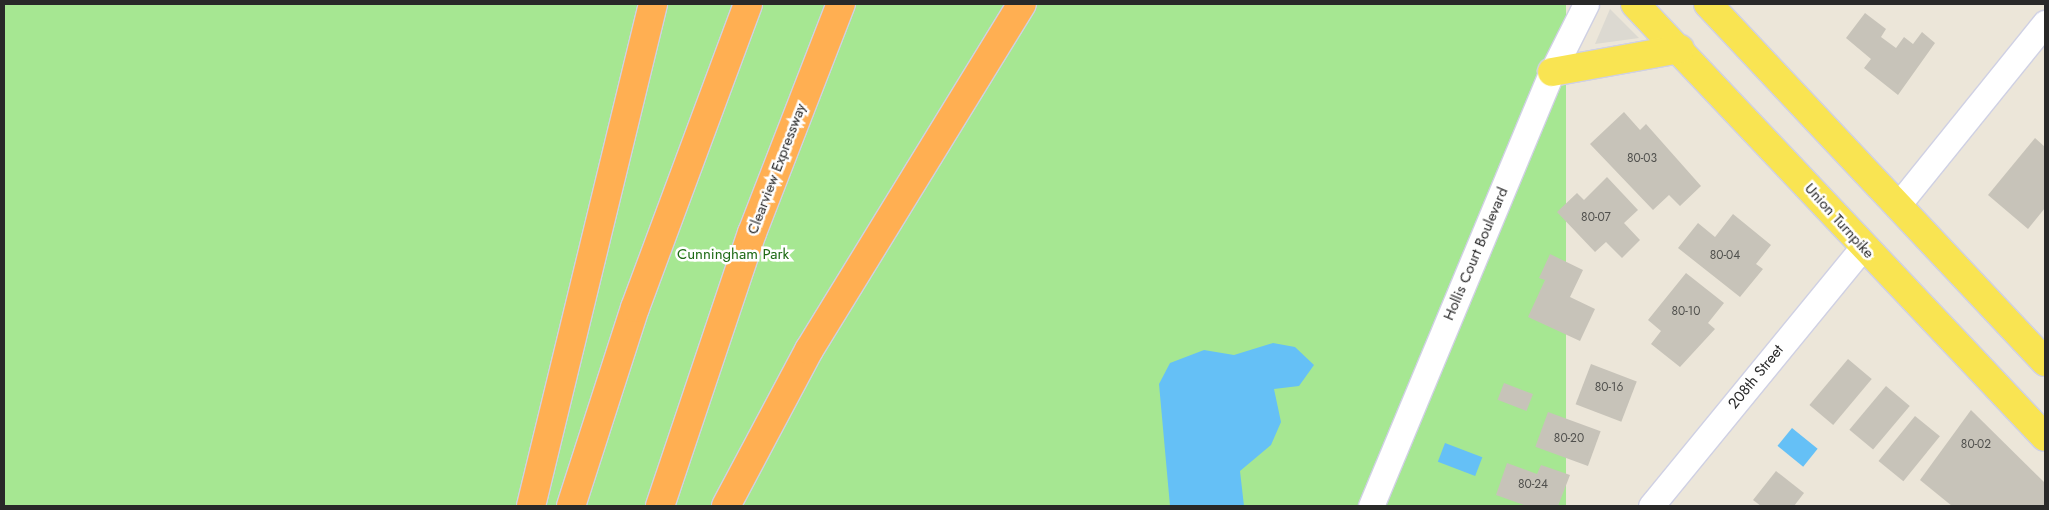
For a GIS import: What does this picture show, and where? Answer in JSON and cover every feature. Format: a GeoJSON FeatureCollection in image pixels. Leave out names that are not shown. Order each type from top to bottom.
{"type":"FeatureCollection","features":[{"type":"Feature","properties":{"kind":"highway"},"geometry":{"type":"LineString","coordinates":[[531,506],[653,4]]}},
{"type":"Feature","properties":{"kind":"highway"},"geometry":{"type":"LineString","coordinates":[[571,506],[647,273],[748,4]]}},
{"type":"Feature","properties":{"kind":"highway","name":"Clearview Expressway"},"geometry":{"type":"LineString","coordinates":[[660,506],[746,250],[840,4]]}},
{"type":"Feature","properties":{"kind":"highway"},"geometry":{"type":"LineString","coordinates":[[726,506],[809,350],[1022,4]]}},
{"type":"Feature","properties":{"kind":"main road","name":"Union Turnpike"},"geometry":{"type":"LineString","coordinates":[[1635,4],[1680,49],[1862,248],[2045,437]]}},
{"type":"Feature","properties":{"kind":"main road"},"geometry":{"type":"LineString","coordinates":[[1708,4],[2045,362]]}},
{"type":"Feature","properties":{"kind":"main road"},"geometry":{"type":"LineString","coordinates":[[1552,72],[1680,49]]}},
{"type":"Feature","properties":{"kind":"street","name":"Hollis Court Boulevard"},"geometry":{"type":"LineString","coordinates":[[1371,506],[1552,72],[1586,4]]}},
{"type":"Feature","properties":{"kind":"street"},"geometry":{"type":"LineString","coordinates":[[1898,205],[2045,23]]}},
{"type":"Feature","properties":{"kind":"street","name":"208th Street"},"geometry":{"type":"LineString","coordinates":[[1651,506],[1862,248]]}},
{"type":"Feature","properties":{"kind":"green space","name":"Cunningham Park"},"geometry":{"type":"Polygon","coordinates":[[[4,4],[1566,4],[1566,506],[4,506],[4,4]]]}},
{"type":"Feature","properties":{"kind":"shaded area"},"geometry":{"type":"Polygon","coordinates":[[[1610,9],[1639,38],[1595,44],[1610,9]]]}},
{"type":"Feature","properties":{"kind":"water"},"geometry":{"type":"Polygon","coordinates":[[[1273,343],[1295,347],[1314,365],[1299,386],[1274,389],[1281,422],[1271,445],[1240,471],[1244,506],[1170,506],[1159,384],[1170,363],[1204,350],[1234,355],[1273,343]]]}},
{"type":"Feature","properties":{"kind":"water"},"geometry":{"type":"Polygon","coordinates":[[[1792,428],[1818,449],[1803,467],[1778,446],[1792,428]]]}},
{"type":"Feature","properties":{"kind":"water"},"geometry":{"type":"Polygon","coordinates":[[[1445,443],[1482,457],[1475,476],[1438,462],[1445,443]]]}},
{"type":"Feature","properties":{"kind":"building"},"geometry":{"type":"Polygon","coordinates":[[[1865,13],[1886,29],[1881,37],[1896,48],[1904,37],[1913,44],[1922,32],[1935,43],[1898,95],[1864,68],[1871,59],[1846,38],[1865,13]]]}},
{"type":"Feature","properties":{"kind":"building"},"geometry":{"type":"Polygon","coordinates":[[[1624,112],[1640,130],[1646,124],[1701,186],[1680,206],[1669,195],[1653,210],[1590,144],[1624,112]]]}},
{"type":"Feature","properties":{"kind":"building"},"geometry":{"type":"Polygon","coordinates":[[[2035,138],[2045,147],[2045,208],[2028,229],[1988,195],[2035,138]]]}},
{"type":"Feature","properties":{"kind":"building"},"geometry":{"type":"Polygon","coordinates":[[[1607,177],[1638,210],[1624,223],[1640,240],[1622,258],[1606,242],[1595,252],[1557,212],[1577,193],[1584,200],[1607,177]]]}},
{"type":"Feature","properties":{"kind":"building"},"geometry":{"type":"Polygon","coordinates":[[[1733,214],[1771,245],[1756,264],[1763,269],[1740,297],[1678,248],[1698,223],[1715,237],[1733,214]]]}},
{"type":"Feature","properties":{"kind":"building"},"geometry":{"type":"Polygon","coordinates":[[[1550,254],[1583,270],[1570,297],[1595,309],[1580,341],[1528,317],[1545,280],[1539,278],[1550,254]]]}},
{"type":"Feature","properties":{"kind":"building"},"geometry":{"type":"Polygon","coordinates":[[[1686,273],[1724,303],[1708,323],[1715,329],[1680,367],[1651,344],[1661,331],[1648,320],[1686,273]]]}},
{"type":"Feature","properties":{"kind":"building"},"geometry":{"type":"Polygon","coordinates":[[[1848,359],[1872,379],[1833,425],[1809,405],[1848,359]]]}},
{"type":"Feature","properties":{"kind":"building"},"geometry":{"type":"Polygon","coordinates":[[[1591,364],[1637,382],[1621,422],[1576,404],[1591,364]]]}},
{"type":"Feature","properties":{"kind":"building"},"geometry":{"type":"Polygon","coordinates":[[[1504,383],[1533,394],[1526,411],[1498,400],[1504,383]]]}},
{"type":"Feature","properties":{"kind":"building"},"geometry":{"type":"Polygon","coordinates":[[[1886,386],[1910,406],[1873,450],[1849,430],[1886,386]]]}},
{"type":"Feature","properties":{"kind":"building"},"geometry":{"type":"Polygon","coordinates":[[[1971,410],[2045,483],[2045,506],[1952,506],[1920,480],[1971,410]]]}},
{"type":"Feature","properties":{"kind":"building"},"geometry":{"type":"Polygon","coordinates":[[[1548,412],[1601,431],[1588,466],[1535,447],[1548,412]]]}},
{"type":"Feature","properties":{"kind":"building"},"geometry":{"type":"Polygon","coordinates":[[[1915,416],[1940,436],[1903,481],[1878,461],[1915,416]]]}},
{"type":"Feature","properties":{"kind":"building"},"geometry":{"type":"Polygon","coordinates":[[[1507,463],[1537,474],[1541,465],[1570,475],[1558,506],[1527,506],[1496,495],[1507,463]]]}},
{"type":"Feature","properties":{"kind":"building"},"geometry":{"type":"Polygon","coordinates":[[[1776,471],[1804,493],[1794,506],[1761,506],[1753,500],[1776,471]]]}}]}
